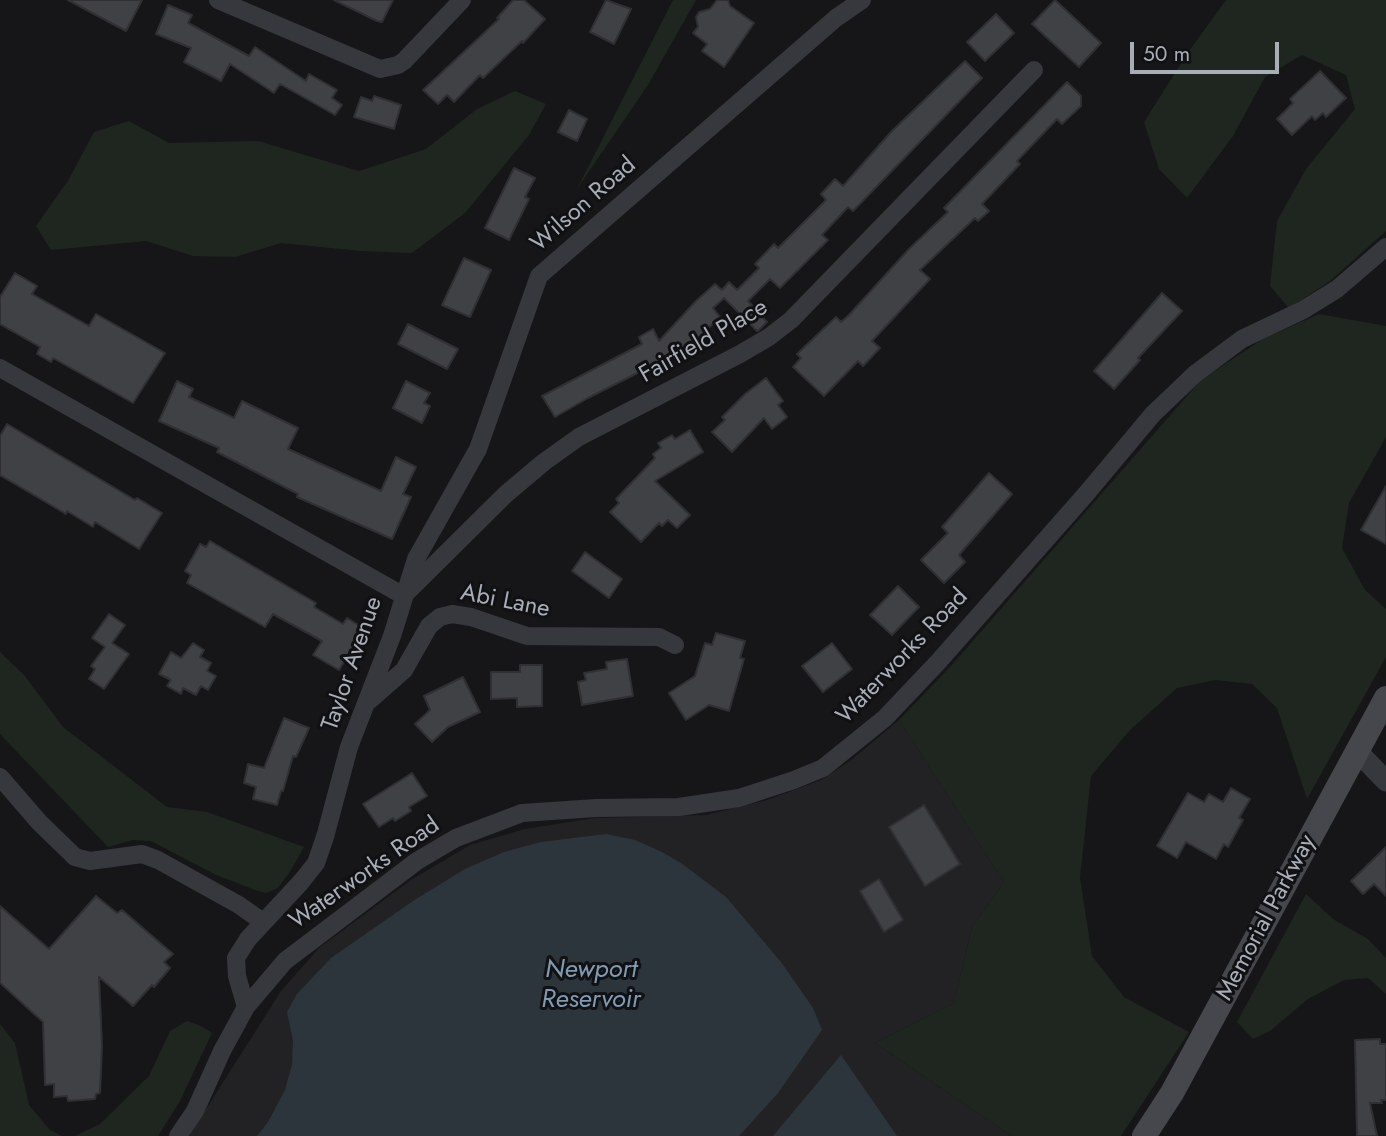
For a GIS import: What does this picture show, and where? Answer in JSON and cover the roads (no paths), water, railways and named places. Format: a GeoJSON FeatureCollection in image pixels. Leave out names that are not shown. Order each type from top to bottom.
{"type":"FeatureCollection","features":[{"type":"Feature","properties":{"kind":"main road","name":"Memorial Parkway"},"geometry":{"type":"LineString","coordinates":[[1144,1136],[1172,1093],[1386,698]]}},
{"type":"Feature","properties":{"kind":"street"},"geometry":{"type":"LineString","coordinates":[[218,0],[380,69],[404,61],[462,0]]}},
{"type":"Feature","properties":{"kind":"street","name":"Wilson Road"},"geometry":{"type":"LineString","coordinates":[[404,596],[416,559],[478,449],[539,276],[836,18],[862,0]]}},
{"type":"Feature","properties":{"kind":"street","name":"Fairfield Place"},"geometry":{"type":"LineString","coordinates":[[404,596],[506,494],[544,462],[579,438],[740,354],[791,320],[1034,70]]}},
{"type":"Feature","properties":{"kind":"street","name":"Waterworks Road"},"geometry":{"type":"LineString","coordinates":[[178,1136],[195,1111],[222,1051],[246,1007],[285,961],[417,861],[456,838],[522,813],[596,808],[679,807],[739,798],[823,768],[885,718],[939,661],[1153,414],[1195,374],[1242,339],[1303,310],[1337,289],[1386,247]]}},
{"type":"Feature","properties":{"kind":"street","name":"Taylor Avenue"},"geometry":{"type":"LineString","coordinates":[[0,368],[404,596],[344,765],[316,863],[248,939],[236,958],[237,975],[246,1007]]}},
{"type":"Feature","properties":{"kind":"street","name":"Abi Lane"},"geometry":{"type":"LineString","coordinates":[[364,705],[404,670],[429,626],[440,617],[452,614],[471,617],[527,636],[659,636],[675,645]]}},
{"type":"Feature","properties":{"kind":"street"},"geometry":{"type":"LineString","coordinates":[[1357,751],[1386,781]]}},
{"type":"Feature","properties":{"kind":"street"},"geometry":{"type":"LineString","coordinates":[[0,777],[75,858],[90,861],[142,854],[188,875],[264,922]]}},
{"type":"Feature","properties":{"kind":"water","name":"Newport Reservoir"},"geometry":{"type":"Polygon","coordinates":[[[606,834],[635,840],[662,852],[726,897],[781,962],[813,1008],[822,1030],[778,1093],[739,1136],[257,1136],[268,1122],[285,1090],[292,1065],[293,1040],[287,1012],[297,994],[331,958],[413,901],[465,869],[504,852],[541,842],[606,834]]]}},
{"type":"Feature","properties":{"kind":"water"},"geometry":{"type":"Polygon","coordinates":[[[841,1055],[897,1136],[773,1136],[841,1055]]]}}]}
